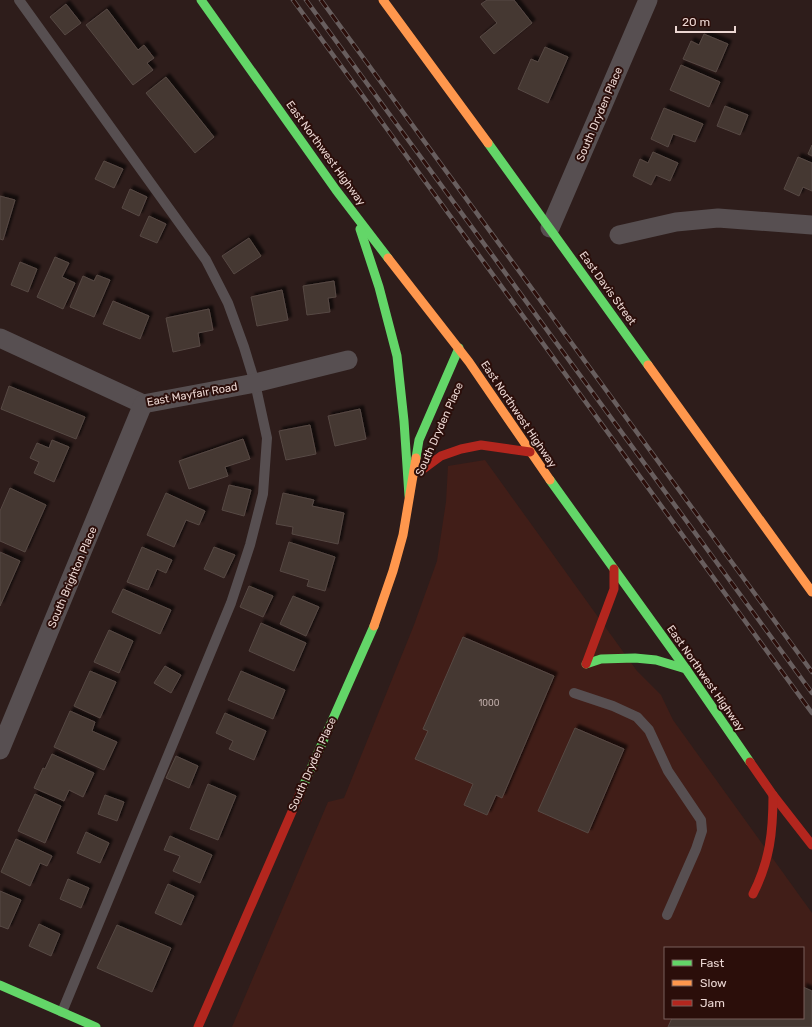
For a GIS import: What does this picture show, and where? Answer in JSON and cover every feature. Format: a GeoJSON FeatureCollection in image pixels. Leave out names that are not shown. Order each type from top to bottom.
{"type":"FeatureCollection","features":[{"type":"Feature","properties":{"kind":"main road","name":"East Northwest Highway"},"geometry":{"type":"LineString","coordinates":[[200,0],[336,190],[459,348],[467,365],[686,669],[773,795],[812,845]]}},
{"type":"Feature","properties":{"kind":"main road","name":"East Davis Street"},"geometry":{"type":"LineString","coordinates":[[382,0],[550,228],[812,592]]}},
{"type":"Feature","properties":{"kind":"main road"},"geometry":{"type":"LineString","coordinates":[[355,213],[380,287],[397,356],[404,421],[409,496]]}},
{"type":"Feature","properties":{"kind":"main road","name":"South Dryden Place"},"geometry":{"type":"LineString","coordinates":[[198,1027],[376,620],[401,543],[419,440],[459,348]]}},
{"type":"Feature","properties":{"kind":"main road"},"geometry":{"type":"LineString","coordinates":[[422,470],[440,456],[481,444],[530,452]]}},
{"type":"Feature","properties":{"kind":"main road","name":"South Dryden Place"},"geometry":{"type":"LineString","coordinates":[[409,496],[431,450]]}},
{"type":"Feature","properties":{"kind":"main road"},"geometry":{"type":"LineString","coordinates":[[614,569],[614,589],[586,664],[601,659],[635,658],[656,660],[686,669]]}},
{"type":"Feature","properties":{"kind":"main road"},"geometry":{"type":"LineString","coordinates":[[753,894],[765,867],[770,846],[774,820],[773,795]]}},
{"type":"Feature","properties":{"kind":"main road"},"geometry":{"type":"LineString","coordinates":[[0,985],[96,1027]]}},
{"type":"Feature","properties":{"kind":"street","name":"South Dryden Place"},"geometry":{"type":"LineString","coordinates":[[550,228],[648,0]]}},
{"type":"Feature","properties":{"kind":"street"},"geometry":{"type":"LineString","coordinates":[[619,235],[676,222],[718,218],[812,225]]}},
{"type":"Feature","properties":{"kind":"street","name":"East Mayfair Road"},"geometry":{"type":"LineString","coordinates":[[0,338],[143,404],[255,382],[348,360]]}},
{"type":"Feature","properties":{"kind":"street","name":"South Brighton Place"},"geometry":{"type":"LineString","coordinates":[[0,750],[143,404]]}},
{"type":"Feature","properties":{"kind":"lane"},"geometry":{"type":"LineString","coordinates":[[19,0],[206,260],[228,302],[244,347],[255,382],[266,438],[263,494],[250,545],[230,603],[62,1012]]}},
{"type":"Feature","properties":{"kind":"lane"},"geometry":{"type":"LineString","coordinates":[[574,693],[613,706],[637,717],[649,730],[668,771],[701,820],[702,830],[696,850],[667,915]]}},
{"type":"Feature","properties":{"kind":"shaded area"},"geometry":{"type":"Polygon","coordinates":[[[485,460],[637,671],[661,695],[673,720],[812,913],[812,1027],[232,1027],[328,802],[344,798],[414,625],[437,561],[446,502],[448,466],[485,460]]]}},
{"type":"Feature","properties":{"kind":"building"},"geometry":{"type":"Polygon","coordinates":[[[487,0],[514,0],[532,23],[494,54],[480,37],[497,23],[481,4],[487,0]]]}},
{"type":"Feature","properties":{"kind":"building"},"geometry":{"type":"Polygon","coordinates":[[[66,4],[81,23],[65,35],[50,17],[66,4]]]}},
{"type":"Feature","properties":{"kind":"building"},"geometry":{"type":"Polygon","coordinates":[[[107,9],[138,50],[144,45],[154,58],[147,63],[153,70],[133,85],[86,25],[107,9]]]}},
{"type":"Feature","properties":{"kind":"building"},"geometry":{"type":"Polygon","coordinates":[[[704,34],[728,44],[716,72],[683,59],[691,41],[699,45],[704,34]]]}},
{"type":"Feature","properties":{"kind":"building"},"geometry":{"type":"Polygon","coordinates":[[[545,47],[568,57],[548,103],[518,89],[531,59],[538,62],[545,47]]]}},
{"type":"Feature","properties":{"kind":"building"},"geometry":{"type":"Polygon","coordinates":[[[681,65],[720,82],[709,107],[670,90],[681,65]]]}},
{"type":"Feature","properties":{"kind":"building"},"geometry":{"type":"Polygon","coordinates":[[[166,77],[214,137],[195,153],[146,93],[166,77]]]}},
{"type":"Feature","properties":{"kind":"building"},"geometry":{"type":"Polygon","coordinates":[[[725,106],[748,115],[740,135],[717,126],[725,106]]]}},
{"type":"Feature","properties":{"kind":"building"},"geometry":{"type":"Polygon","coordinates":[[[664,108],[703,124],[695,142],[673,134],[668,147],[651,139],[664,108]]]}},
{"type":"Feature","properties":{"kind":"building"},"geometry":{"type":"Polygon","coordinates":[[[812,145],[812,156],[808,154],[812,145]]]}},
{"type":"Feature","properties":{"kind":"building"},"geometry":{"type":"Polygon","coordinates":[[[653,152],[678,163],[670,181],[656,175],[651,185],[633,176],[640,159],[648,163],[653,152]]]}},
{"type":"Feature","properties":{"kind":"building"},"geometry":{"type":"Polygon","coordinates":[[[798,157],[812,163],[812,191],[803,187],[799,196],[784,189],[798,157]]]}},
{"type":"Feature","properties":{"kind":"building"},"geometry":{"type":"Polygon","coordinates":[[[104,161],[123,169],[114,188],[95,179],[104,161]]]}},
{"type":"Feature","properties":{"kind":"building"},"geometry":{"type":"Polygon","coordinates":[[[130,189],[147,197],[139,216],[122,208],[130,189]]]}},
{"type":"Feature","properties":{"kind":"building"},"geometry":{"type":"Polygon","coordinates":[[[0,196],[15,200],[3,240],[0,239],[0,196]]]}},
{"type":"Feature","properties":{"kind":"building"},"geometry":{"type":"Polygon","coordinates":[[[149,216],[166,224],[157,243],[140,236],[149,216]]]}},
{"type":"Feature","properties":{"kind":"building"},"geometry":{"type":"Polygon","coordinates":[[[249,238],[261,256],[234,274],[222,256],[249,238]]]}},
{"type":"Feature","properties":{"kind":"building"},"geometry":{"type":"Polygon","coordinates":[[[55,257],[69,263],[62,277],[75,283],[63,309],[37,297],[55,257]]]}},
{"type":"Feature","properties":{"kind":"building"},"geometry":{"type":"Polygon","coordinates":[[[20,262],[37,269],[28,292],[11,285],[20,262]]]}},
{"type":"Feature","properties":{"kind":"building"},"geometry":{"type":"Polygon","coordinates":[[[97,275],[110,280],[94,317],[70,307],[83,276],[94,281],[97,275]]]}},
{"type":"Feature","properties":{"kind":"building"},"geometry":{"type":"Polygon","coordinates":[[[334,281],[336,297],[328,298],[330,312],[307,315],[303,286],[334,281]]]}},
{"type":"Feature","properties":{"kind":"building"},"geometry":{"type":"Polygon","coordinates":[[[282,290],[288,320],[257,326],[251,297],[282,290]]]}},
{"type":"Feature","properties":{"kind":"building"},"geometry":{"type":"Polygon","coordinates":[[[113,301],[149,316],[140,339],[103,324],[113,301]]]}},
{"type":"Feature","properties":{"kind":"building"},"geometry":{"type":"Polygon","coordinates":[[[209,309],[213,330],[198,333],[200,346],[173,352],[166,318],[209,309]]]}},
{"type":"Feature","properties":{"kind":"building"},"geometry":{"type":"Polygon","coordinates":[[[9,386],[85,417],[76,439],[1,409],[9,386]]]}},
{"type":"Feature","properties":{"kind":"building"},"geometry":{"type":"Polygon","coordinates":[[[360,409],[366,439],[335,446],[328,416],[360,409]]]}},
{"type":"Feature","properties":{"kind":"building"},"geometry":{"type":"Polygon","coordinates":[[[310,425],[316,454],[286,460],[279,431],[310,425]]]}},
{"type":"Feature","properties":{"kind":"building"},"geometry":{"type":"Polygon","coordinates":[[[243,439],[250,459],[225,467],[228,476],[189,489],[179,461],[243,439]]]}},
{"type":"Feature","properties":{"kind":"building"},"geometry":{"type":"Polygon","coordinates":[[[52,440],[69,447],[54,482],[34,473],[39,462],[30,458],[37,443],[49,448],[52,440]]]}},
{"type":"Feature","properties":{"kind":"building"},"geometry":{"type":"Polygon","coordinates":[[[229,485],[251,490],[244,516],[222,510],[229,485]]]}},
{"type":"Feature","properties":{"kind":"building"},"geometry":{"type":"Polygon","coordinates":[[[10,488],[46,505],[25,552],[0,541],[0,511],[10,488]]]}},
{"type":"Feature","properties":{"kind":"building"},"geometry":{"type":"Polygon","coordinates":[[[166,493],[205,511],[199,525],[186,520],[174,547],[147,535],[166,493]]]}},
{"type":"Feature","properties":{"kind":"building"},"geometry":{"type":"Polygon","coordinates":[[[283,493],[314,500],[312,506],[344,513],[338,544],[292,534],[293,527],[276,524],[283,493]]]}},
{"type":"Feature","properties":{"kind":"building"},"geometry":{"type":"Polygon","coordinates":[[[289,542],[335,557],[325,591],[307,586],[309,580],[280,571],[289,542]]]}},
{"type":"Feature","properties":{"kind":"building"},"geometry":{"type":"Polygon","coordinates":[[[142,547],[172,560],[166,573],[157,569],[148,590],[127,582],[142,547]]]}},
{"type":"Feature","properties":{"kind":"building"},"geometry":{"type":"Polygon","coordinates":[[[214,547],[235,555],[224,578],[204,569],[214,547]]]}},
{"type":"Feature","properties":{"kind":"building"},"geometry":{"type":"Polygon","coordinates":[[[0,552],[20,561],[0,606],[0,552]]]}},
{"type":"Feature","properties":{"kind":"building"},"geometry":{"type":"Polygon","coordinates":[[[249,586],[273,596],[263,617],[240,607],[249,586]]]}},
{"type":"Feature","properties":{"kind":"building"},"geometry":{"type":"Polygon","coordinates":[[[123,589],[171,610],[160,634],[112,612],[123,589]]]}},
{"type":"Feature","properties":{"kind":"building"},"geometry":{"type":"Polygon","coordinates":[[[293,596],[319,607],[306,636],[280,624],[293,596]]]}},
{"type":"Feature","properties":{"kind":"building"},"geometry":{"type":"Polygon","coordinates":[[[261,623],[306,643],[294,671],[249,651],[261,623]]]}},
{"type":"Feature","properties":{"kind":"building"},"geometry":{"type":"Polygon","coordinates":[[[109,630],[133,641],[119,673],[94,662],[109,630]]]}},
{"type":"Feature","properties":{"kind":"building"},"geometry":{"type":"Polygon","coordinates":[[[463,637],[554,676],[502,798],[496,795],[487,815],[464,805],[473,784],[415,759],[428,731],[423,729],[463,637]]]}},
{"type":"Feature","properties":{"kind":"building"},"geometry":{"type":"Polygon","coordinates":[[[165,666],[181,675],[171,693],[154,683],[165,666]]]}},
{"type":"Feature","properties":{"kind":"building"},"geometry":{"type":"Polygon","coordinates":[[[90,671],[116,682],[100,718],[74,706],[90,671]]]}},
{"type":"Feature","properties":{"kind":"building"},"geometry":{"type":"Polygon","coordinates":[[[241,671],[285,690],[273,719],[228,700],[241,671]]]}},
{"type":"Feature","properties":{"kind":"building"},"geometry":{"type":"Polygon","coordinates":[[[70,711],[95,722],[92,731],[117,742],[104,770],[54,747],[70,711]]]}},
{"type":"Feature","properties":{"kind":"building"},"geometry":{"type":"Polygon","coordinates":[[[225,713],[266,731],[254,760],[229,749],[233,741],[216,733],[225,713]]]}},
{"type":"Feature","properties":{"kind":"building"},"geometry":{"type":"Polygon","coordinates":[[[575,728],[624,749],[588,833],[538,811],[575,728]]]}},
{"type":"Feature","properties":{"kind":"building"},"geometry":{"type":"Polygon","coordinates":[[[52,754],[94,773],[83,797],[69,790],[64,801],[34,788],[43,768],[45,769],[52,754]]]}},
{"type":"Feature","properties":{"kind":"building"},"geometry":{"type":"Polygon","coordinates":[[[176,756],[198,766],[189,788],[166,778],[176,756]]]}},
{"type":"Feature","properties":{"kind":"building"},"geometry":{"type":"Polygon","coordinates":[[[208,784],[236,796],[218,840],[190,829],[208,784]]]}},
{"type":"Feature","properties":{"kind":"building"},"geometry":{"type":"Polygon","coordinates":[[[35,794],[61,806],[45,843],[18,831],[35,794]]]}},
{"type":"Feature","properties":{"kind":"building"},"geometry":{"type":"Polygon","coordinates":[[[105,795],[124,802],[117,821],[98,814],[105,795]]]}},
{"type":"Feature","properties":{"kind":"building"},"geometry":{"type":"Polygon","coordinates":[[[86,832],[109,843],[100,863],[77,853],[86,832]]]}},
{"type":"Feature","properties":{"kind":"building"},"geometry":{"type":"Polygon","coordinates":[[[170,836],[212,855],[200,883],[173,871],[180,856],[164,850],[170,836]]]}},
{"type":"Feature","properties":{"kind":"building"},"geometry":{"type":"Polygon","coordinates":[[[16,839],[52,856],[47,866],[40,863],[30,886],[1,872],[16,839]]]}},
{"type":"Feature","properties":{"kind":"building"},"geometry":{"type":"Polygon","coordinates":[[[68,879],[89,888],[81,908],[60,899],[68,879]]]}},
{"type":"Feature","properties":{"kind":"building"},"geometry":{"type":"Polygon","coordinates":[[[168,884],[194,896],[181,925],[155,913],[168,884]]]}},
{"type":"Feature","properties":{"kind":"building"},"geometry":{"type":"Polygon","coordinates":[[[0,891],[21,900],[8,929],[0,926],[0,891]]]}},
{"type":"Feature","properties":{"kind":"building"},"geometry":{"type":"Polygon","coordinates":[[[39,924],[60,934],[51,956],[29,946],[39,924]]]}},
{"type":"Feature","properties":{"kind":"building"},"geometry":{"type":"Polygon","coordinates":[[[117,925],[171,948],[152,992],[97,968],[117,925]]]}},
{"type":"Feature","properties":{"kind":"building"},"geometry":{"type":"Polygon","coordinates":[[[804,987],[812,991],[812,1027],[668,1027],[672,1019],[804,1019],[804,987]]]}},
{"type":"Feature","properties":{"kind":"railway"},"geometry":{"type":"LineString","coordinates":[[293,0],[812,713]]}},
{"type":"Feature","properties":{"kind":"railway"},"geometry":{"type":"LineString","coordinates":[[306,0],[812,693]]}},
{"type":"Feature","properties":{"kind":"railway"},"geometry":{"type":"LineString","coordinates":[[321,0],[812,672]]}},
{"type":"Feature","properties":{"kind":"traffic: fast"},"geometry":{"type":"LineString","coordinates":[[201,0],[336,190],[388,258]]}},
{"type":"Feature","properties":{"kind":"traffic: fast"},"geometry":{"type":"LineString","coordinates":[[488,143],[648,365]]}},
{"type":"Feature","properties":{"kind":"traffic: fast"},"geometry":{"type":"LineString","coordinates":[[360,229],[379,287],[397,356],[404,421],[409,496]]}},
{"type":"Feature","properties":{"kind":"traffic: fast"},"geometry":{"type":"LineString","coordinates":[[416,458],[419,440],[459,348]]}},
{"type":"Feature","properties":{"kind":"traffic: fast"},"geometry":{"type":"LineString","coordinates":[[550,480],[686,669],[750,762]]}},
{"type":"Feature","properties":{"kind":"traffic: fast"},"geometry":{"type":"LineString","coordinates":[[301,791],[374,626]]}},
{"type":"Feature","properties":{"kind":"traffic: fast"},"geometry":{"type":"LineString","coordinates":[[586,664],[601,659],[635,658],[656,660],[686,669]]}},
{"type":"Feature","properties":{"kind":"traffic: fast"},"geometry":{"type":"LineString","coordinates":[[0,985],[96,1027]]}},
{"type":"Feature","properties":{"kind":"traffic: slow"},"geometry":{"type":"LineString","coordinates":[[383,0],[488,143]]}},
{"type":"Feature","properties":{"kind":"traffic: slow"},"geometry":{"type":"LineString","coordinates":[[388,258],[469,362],[550,480]]}},
{"type":"Feature","properties":{"kind":"traffic: slow"},"geometry":{"type":"LineString","coordinates":[[648,365],[812,592]]}},
{"type":"Feature","properties":{"kind":"traffic: slow"},"geometry":{"type":"LineString","coordinates":[[374,626],[393,571],[403,535],[416,458]]}},
{"type":"Feature","properties":{"kind":"traffic: jam"},"geometry":{"type":"LineString","coordinates":[[422,470],[441,456],[461,449],[481,445],[530,452]]}},
{"type":"Feature","properties":{"kind":"traffic: jam"},"geometry":{"type":"LineString","coordinates":[[586,664],[614,589],[614,569]]}},
{"type":"Feature","properties":{"kind":"traffic: jam"},"geometry":{"type":"LineString","coordinates":[[750,762],[773,795],[812,845]]}},
{"type":"Feature","properties":{"kind":"traffic: jam"},"geometry":{"type":"LineString","coordinates":[[198,1027],[301,791]]}},
{"type":"Feature","properties":{"kind":"traffic: jam"},"geometry":{"type":"LineString","coordinates":[[753,894],[759,882],[767,857],[771,834],[773,795]]}}]}
